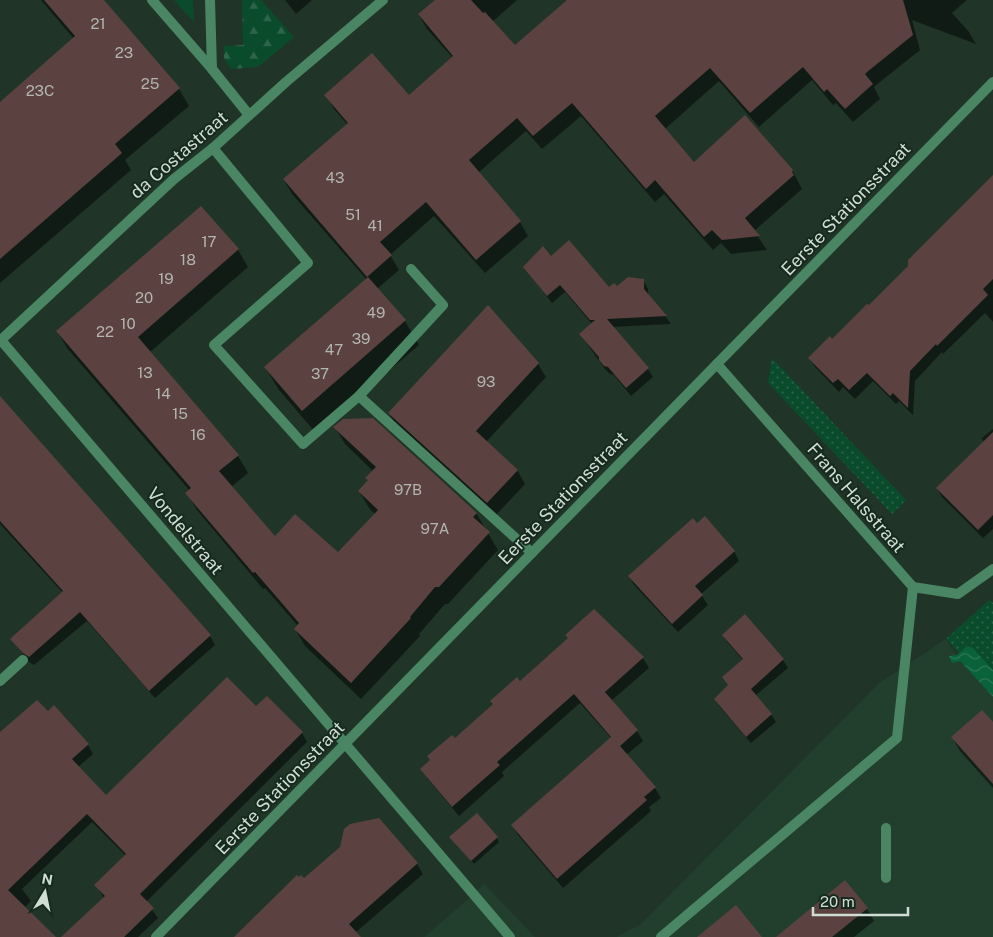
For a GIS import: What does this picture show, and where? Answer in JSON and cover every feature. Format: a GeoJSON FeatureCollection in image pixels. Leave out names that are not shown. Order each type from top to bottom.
{"type":"FeatureCollection","features":[{"type":"Feature","properties":{"kind":"street"},"geometry":{"type":"LineString","coordinates":[[152,0],[249,115]]}},
{"type":"Feature","properties":{"kind":"street"},"geometry":{"type":"LineString","coordinates":[[210,0],[212,69]]}},
{"type":"Feature","properties":{"kind":"street","name":"da Costastraat"},"geometry":{"type":"LineString","coordinates":[[0,339],[174,178],[213,148],[383,0]]}},
{"type":"Feature","properties":{"kind":"street","name":"Eerste Stationsstraat"},"geometry":{"type":"LineString","coordinates":[[156,937],[993,82]]}},
{"type":"Feature","properties":{"kind":"street"},"geometry":{"type":"LineString","coordinates":[[213,148],[308,263],[214,346],[303,444],[359,396],[443,305],[411,269]]}},
{"type":"Feature","properties":{"kind":"street","name":"Vondelstraat"},"geometry":{"type":"LineString","coordinates":[[0,339],[510,937]]}},
{"type":"Feature","properties":{"kind":"street","name":"Frans Halsstraat"},"geometry":{"type":"LineString","coordinates":[[717,364],[913,587]]}},
{"type":"Feature","properties":{"kind":"street"},"geometry":{"type":"LineString","coordinates":[[359,396],[532,553]]}},
{"type":"Feature","properties":{"kind":"street"},"geometry":{"type":"LineString","coordinates":[[661,937],[897,738],[913,587],[958,594],[993,570]]}},
{"type":"Feature","properties":{"kind":"street"},"geometry":{"type":"LineString","coordinates":[[0,680],[23,660]]}},
{"type":"Feature","properties":{"kind":"street"},"geometry":{"type":"LineString","coordinates":[[886,828],[886,878]]}},
{"type":"Feature","properties":{"kind":"shaded area"},"geometry":{"type":"Polygon","coordinates":[[[946,639],[960,661],[993,697],[993,937],[616,937],[641,924],[879,683],[946,639]]]}},
{"type":"Feature","properties":{"kind":"shaded area"},"geometry":{"type":"Polygon","coordinates":[[[484,884],[535,937],[424,937],[460,906],[484,884]]]}},
{"type":"Feature","properties":{"kind":"green space"},"geometry":{"type":"Polygon","coordinates":[[[174,0],[193,0],[194,22],[174,0]]]}},
{"type":"Feature","properties":{"kind":"green space"},"geometry":{"type":"Polygon","coordinates":[[[242,0],[261,0],[294,37],[258,67],[231,69],[224,58],[224,46],[243,45],[242,0]]]}},
{"type":"Feature","properties":{"kind":"green space"},"geometry":{"type":"Polygon","coordinates":[[[772,358],[906,500],[892,514],[768,383],[772,358]]]}},
{"type":"Feature","properties":{"kind":"green space"},"geometry":{"type":"Polygon","coordinates":[[[989,600],[993,603],[993,670],[973,648],[967,646],[959,653],[946,639],[989,600]]]}},
{"type":"Feature","properties":{"kind":"water"},"geometry":{"type":"Polygon","coordinates":[[[967,646],[973,648],[993,670],[993,697],[960,661],[952,663],[949,656],[957,655],[967,646]]]}},
{"type":"Feature","properties":{"kind":"building"},"geometry":{"type":"Polygon","coordinates":[[[44,0],[104,0],[180,88],[115,144],[122,153],[0,259],[0,102],[75,36],[44,0]]]}},
{"type":"Feature","properties":{"kind":"building"},"geometry":{"type":"Polygon","coordinates":[[[435,0],[471,0],[483,13],[485,12],[515,45],[567,0],[903,0],[913,35],[865,74],[873,84],[845,109],[827,89],[824,92],[803,67],[750,113],[710,68],[655,116],[694,162],[745,115],[793,170],[794,175],[745,218],[760,236],[722,240],[712,230],[704,237],[655,180],[646,189],[572,103],[533,136],[517,118],[469,160],[521,221],[476,260],[426,202],[380,242],[392,255],[367,277],[283,179],[348,123],[324,95],[372,53],[409,95],[453,56],[418,14],[435,0]]]}},
{"type":"Feature","properties":{"kind":"building"},"geometry":{"type":"Polygon","coordinates":[[[993,175],[993,279],[983,289],[988,295],[910,371],[908,408],[893,393],[890,396],[867,373],[849,390],[838,379],[833,383],[808,358],[830,336],[832,339],[867,304],[869,305],[908,266],[908,260],[993,175]]]}},
{"type":"Feature","properties":{"kind":"building"},"geometry":{"type":"Polygon","coordinates":[[[201,206],[239,249],[138,337],[239,455],[219,471],[275,536],[295,514],[338,552],[378,510],[358,491],[368,480],[365,478],[376,467],[333,427],[343,419],[373,418],[477,513],[473,517],[490,532],[439,587],[435,587],[411,618],[351,683],[294,629],[299,623],[255,572],[253,573],[185,493],[191,488],[56,331],[201,206]]]}},
{"type":"Feature","properties":{"kind":"building"},"geometry":{"type":"Polygon","coordinates":[[[569,240],[609,287],[614,283],[617,286],[628,277],[644,279],[644,289],[667,316],[607,319],[649,368],[626,388],[608,367],[604,366],[599,357],[579,334],[595,320],[590,320],[560,285],[547,296],[523,267],[543,246],[551,256],[569,240]]]}},
{"type":"Feature","properties":{"kind":"building"},"geometry":{"type":"Polygon","coordinates":[[[368,277],[406,320],[302,411],[264,367],[368,277]]]}},
{"type":"Feature","properties":{"kind":"building"},"geometry":{"type":"Polygon","coordinates":[[[488,305],[539,363],[476,431],[518,470],[487,503],[388,413],[488,305]]]}},
{"type":"Feature","properties":{"kind":"building"},"geometry":{"type":"Polygon","coordinates":[[[0,396],[211,635],[149,691],[80,612],[29,657],[10,639],[63,591],[0,521],[0,396]]]}},
{"type":"Feature","properties":{"kind":"building"},"geometry":{"type":"Polygon","coordinates":[[[993,432],[993,515],[978,530],[936,488],[993,432]]]}},
{"type":"Feature","properties":{"kind":"building"},"geometry":{"type":"Polygon","coordinates":[[[705,516],[735,551],[695,586],[703,595],[672,624],[628,576],[693,518],[697,523],[705,516]]]}},
{"type":"Feature","properties":{"kind":"building"},"geometry":{"type":"Polygon","coordinates":[[[594,609],[644,657],[605,692],[638,730],[620,746],[656,787],[644,797],[647,800],[557,879],[511,825],[611,737],[574,694],[497,762],[500,765],[452,807],[420,769],[430,760],[427,756],[452,735],[455,738],[493,704],[490,701],[517,677],[520,681],[568,638],[565,635],[594,609]]]}},
{"type":"Feature","properties":{"kind":"building"},"geometry":{"type":"Polygon","coordinates":[[[745,614],[784,659],[751,689],[772,714],[746,737],[714,699],[728,685],[722,677],[743,659],[722,635],[745,614]]]}},
{"type":"Feature","properties":{"kind":"building"},"geometry":{"type":"Polygon","coordinates":[[[227,677],[256,706],[267,696],[303,732],[140,894],[154,908],[124,937],[61,937],[105,896],[94,885],[126,854],[87,814],[8,890],[56,937],[0,937],[0,732],[37,700],[48,711],[54,705],[89,744],[72,759],[106,795],[227,677]]]}},
{"type":"Feature","properties":{"kind":"building"},"geometry":{"type":"Polygon","coordinates":[[[982,710],[993,722],[993,784],[951,737],[982,710]]]}},
{"type":"Feature","properties":{"kind":"building"},"geometry":{"type":"Polygon","coordinates":[[[477,813],[498,837],[471,861],[449,837],[477,813]]]}},
{"type":"Feature","properties":{"kind":"building"},"geometry":{"type":"Polygon","coordinates":[[[379,818],[418,863],[349,924],[361,937],[234,937],[297,875],[299,877],[301,875],[304,878],[340,847],[344,829],[350,824],[379,818]]]}},
{"type":"Feature","properties":{"kind":"building"},"geometry":{"type":"Polygon","coordinates":[[[845,880],[868,908],[832,937],[776,937],[845,880]]]}},
{"type":"Feature","properties":{"kind":"building"},"geometry":{"type":"Polygon","coordinates":[[[736,905],[762,937],[697,937],[736,905]]]}}]}
